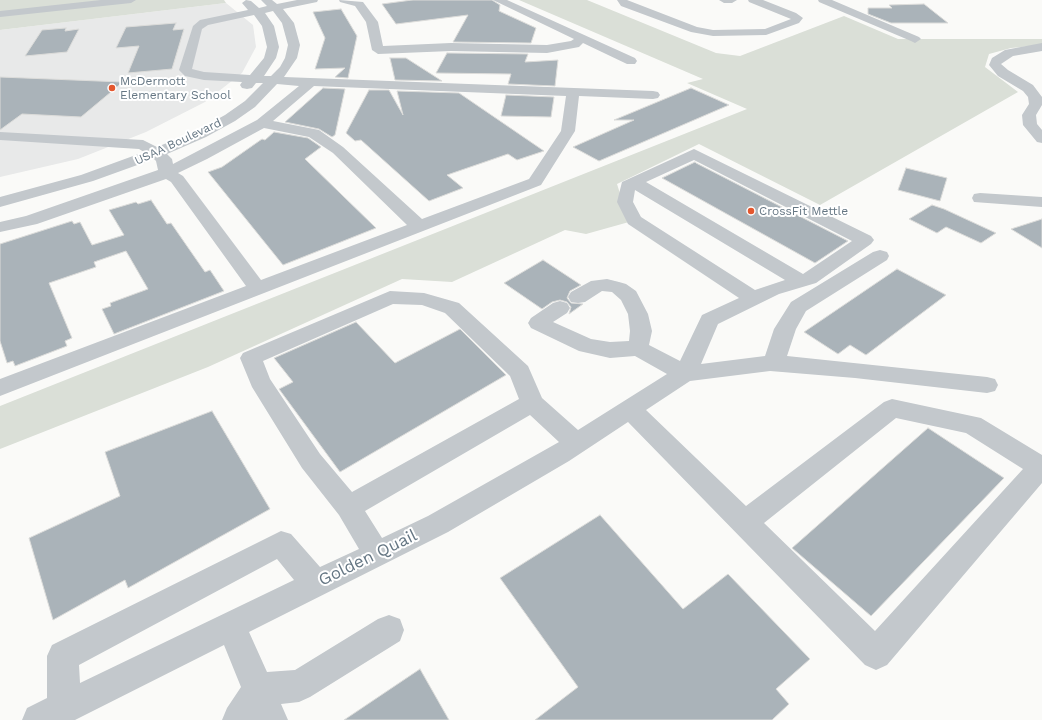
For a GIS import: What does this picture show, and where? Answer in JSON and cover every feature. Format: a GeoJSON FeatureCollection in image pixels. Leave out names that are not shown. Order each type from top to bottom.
{"type":"FeatureCollection","features":[{"type":"Feature","properties":{"kind":"street"},"geometry":{"type":"LineString","coordinates":[[0,14],[131,0]]}},
{"type":"Feature","properties":{"kind":"street","name":"USAA Boulevard"},"geometry":{"type":"LineString","coordinates":[[0,188],[149,150],[201,134],[230,118],[254,100],[276,80],[291,58],[294,45],[288,23],[266,7],[243,0]]}},
{"type":"Feature","properties":{"kind":"street"},"geometry":{"type":"LineString","coordinates":[[313,0],[266,7],[211,20],[200,25],[197,28],[185,70],[190,73],[204,76],[254,78],[310,83],[653,95]]}},
{"type":"Feature","properties":{"kind":"street"},"geometry":{"type":"LineString","coordinates":[[349,0],[359,4],[372,22],[378,50],[451,47],[548,49],[574,44],[582,38]]}},
{"type":"Feature","properties":{"kind":"street"},"geometry":{"type":"LineString","coordinates":[[498,0],[631,61]]}},
{"type":"Feature","properties":{"kind":"street"},"geometry":{"type":"LineString","coordinates":[[622,0],[626,4],[695,30],[713,33],[754,34],[766,32],[795,21],[797,18],[753,0]]}},
{"type":"Feature","properties":{"kind":"street"},"geometry":{"type":"LineString","coordinates":[[724,0],[732,0]]}},
{"type":"Feature","properties":{"kind":"street"},"geometry":{"type":"LineString","coordinates":[[823,0],[915,39]]}},
{"type":"Feature","properties":{"kind":"street","name":"USAA Boulevard"},"geometry":{"type":"LineString","coordinates":[[235,96],[254,78],[270,58],[273,47],[268,26],[266,7]]}},
{"type":"Feature","properties":{"kind":"street"},"geometry":{"type":"LineString","coordinates":[[1042,47],[1009,53],[996,61],[996,65],[1003,73],[1028,88],[1035,97],[1036,104],[1029,115],[1030,125],[1042,139]]}},
{"type":"Feature","properties":{"kind":"street"},"geometry":{"type":"LineString","coordinates":[[1009,53],[1027,62]]}},
{"type":"Feature","properties":{"kind":"street"},"geometry":{"type":"LineString","coordinates":[[0,227],[30,220],[166,172],[202,156],[262,123],[310,83]]}},
{"type":"Feature","properties":{"kind":"street"},"geometry":{"type":"LineString","coordinates":[[0,388],[535,182],[568,131],[573,92]]}},
{"type":"Feature","properties":{"kind":"street","name":"USAA Boulevard"},"geometry":{"type":"LineString","coordinates":[[0,202],[87,178],[149,150],[210,114]]}},
{"type":"Feature","properties":{"kind":"street"},"geometry":{"type":"LineString","coordinates":[[262,123],[314,133],[338,150],[420,227]]}},
{"type":"Feature","properties":{"kind":"street"},"geometry":{"type":"LineString","coordinates":[[0,136],[149,150],[164,159],[166,172],[177,179],[183,186],[258,289]]}},
{"type":"Feature","properties":{"kind":"street"},"geometry":{"type":"LineString","coordinates":[[685,374],[709,320],[772,290],[808,279],[865,240],[694,154],[628,185],[625,202],[634,220],[753,298]]}},
{"type":"Feature","properties":{"kind":"street"},"geometry":{"type":"LineString","coordinates":[[634,182],[801,281]]}},
{"type":"Feature","properties":{"kind":"street"},"geometry":{"type":"LineString","coordinates":[[980,198],[1042,202]]}},
{"type":"Feature","properties":{"kind":"street"},"geometry":{"type":"LineString","coordinates":[[773,364],[785,329],[798,307],[880,256]]}},
{"type":"Feature","properties":{"kind":"street"},"geometry":{"type":"LineString","coordinates":[[578,297],[598,285],[607,285],[619,288],[629,296],[638,314],[641,331],[638,348]]}},
{"type":"Feature","properties":{"kind":"street"},"geometry":{"type":"LineString","coordinates":[[377,554],[348,507],[311,461],[260,381],[251,358],[390,297],[424,299],[452,308],[520,372],[532,403],[577,443]]}},
{"type":"Feature","properties":{"kind":"street"},"geometry":{"type":"LineString","coordinates":[[560,308],[538,323],[587,346],[610,350],[638,348],[685,374],[773,364],[855,370],[987,385]]}},
{"type":"Feature","properties":{"kind":"street","name":"Golden Quail"},"geometry":{"type":"LineString","coordinates":[[51,714],[438,524],[577,443],[685,374]]}},
{"type":"Feature","properties":{"kind":"street"},"geometry":{"type":"LineString","coordinates":[[348,507],[532,403]]}},
{"type":"Feature","properties":{"kind":"street"},"geometry":{"type":"LineString","coordinates":[[630,409],[746,522],[876,654],[1040,467],[972,424],[892,408],[746,522]]}},
{"type":"Feature","properties":{"kind":"street"},"geometry":{"type":"LineString","coordinates":[[51,714],[64,656],[281,543],[316,584]]}},
{"type":"Feature","properties":{"kind":"street"},"geometry":{"type":"LineString","coordinates":[[232,625],[272,720]]}},
{"type":"Feature","properties":{"kind":"street"},"geometry":{"type":"LineString","coordinates":[[258,689],[299,686],[389,630]]}},
{"type":"Feature","properties":{"kind":"street"},"geometry":{"type":"LineString","coordinates":[[240,720],[258,689]]}},
{"type":"Feature","properties":{"kind":"shaded area"},"geometry":{"type":"Polygon","coordinates":[[[0,0],[224,0],[226,3],[0,30],[0,0]]]}},
{"type":"Feature","properties":{"kind":"shaded area"},"geometry":{"type":"Polygon","coordinates":[[[519,0],[587,0],[716,53],[740,56],[844,16],[898,39],[1042,39],[1042,45],[1011,48],[989,54],[985,67],[1018,92],[820,205],[699,144],[617,184],[629,222],[586,234],[565,230],[452,282],[402,279],[208,367],[0,449],[0,406],[747,109],[687,83],[703,79],[519,0]]]}},
{"type":"Feature","properties":{"kind":"shaded area","name":"McDermott Elementary School"},"geometry":{"type":"Polygon","coordinates":[[[226,3],[253,25],[256,47],[242,73],[205,102],[146,132],[78,159],[0,177],[0,30],[226,3]]]}},
{"type":"Feature","properties":{"kind":"building"},"geometry":{"type":"Polygon","coordinates":[[[412,0],[492,0],[500,5],[499,11],[536,28],[531,43],[453,42],[468,15],[396,24],[382,4],[412,0]]]}},
{"type":"Feature","properties":{"kind":"building"},"geometry":{"type":"Polygon","coordinates":[[[924,4],[948,23],[891,23],[868,14],[868,8],[892,8],[889,5],[924,4]]]}},
{"type":"Feature","properties":{"kind":"building"},"geometry":{"type":"Polygon","coordinates":[[[341,9],[357,36],[348,78],[335,77],[345,68],[315,69],[325,38],[313,12],[341,9]]]}},
{"type":"Feature","properties":{"kind":"building"},"geometry":{"type":"Polygon","coordinates":[[[176,23],[173,30],[184,29],[172,69],[128,73],[139,46],[116,48],[126,27],[176,23]]]}},
{"type":"Feature","properties":{"kind":"building"},"geometry":{"type":"Polygon","coordinates":[[[66,28],[65,31],[79,29],[67,52],[25,56],[42,30],[66,28]]]}},
{"type":"Feature","properties":{"kind":"building"},"geometry":{"type":"Polygon","coordinates":[[[447,53],[528,54],[525,62],[558,60],[555,86],[508,84],[511,74],[436,73],[447,53]]]}},
{"type":"Feature","properties":{"kind":"building"},"geometry":{"type":"Polygon","coordinates":[[[390,58],[406,58],[442,81],[395,80],[390,58]]]}},
{"type":"Feature","properties":{"kind":"building"},"geometry":{"type":"Polygon","coordinates":[[[0,77],[123,82],[81,117],[22,114],[0,130],[0,77]]]}},
{"type":"Feature","properties":{"kind":"building"},"geometry":{"type":"Polygon","coordinates":[[[323,88],[345,89],[335,135],[332,137],[319,129],[285,122],[323,88]]]}},
{"type":"Feature","properties":{"kind":"building"},"geometry":{"type":"Polygon","coordinates":[[[691,88],[729,105],[599,161],[573,147],[634,120],[614,120],[691,88]]]}},
{"type":"Feature","properties":{"kind":"building"},"geometry":{"type":"Polygon","coordinates":[[[369,90],[389,90],[403,115],[397,91],[459,93],[544,151],[517,160],[508,154],[447,175],[463,188],[429,201],[361,140],[355,141],[346,133],[369,90]]]}},
{"type":"Feature","properties":{"kind":"building"},"geometry":{"type":"Polygon","coordinates":[[[506,95],[554,97],[551,117],[501,116],[506,95]]]}},
{"type":"Feature","properties":{"kind":"building"},"geometry":{"type":"Polygon","coordinates":[[[274,132],[308,138],[321,147],[305,159],[376,228],[283,265],[208,172],[222,167],[262,139],[265,140],[274,132]]]}},
{"type":"Feature","properties":{"kind":"building"},"geometry":{"type":"Polygon","coordinates":[[[695,162],[848,241],[815,263],[662,178],[695,162]]]}},
{"type":"Feature","properties":{"kind":"building"},"geometry":{"type":"Polygon","coordinates":[[[906,168],[947,178],[940,201],[898,190],[906,168]]]}},
{"type":"Feature","properties":{"kind":"building"},"geometry":{"type":"Polygon","coordinates":[[[151,200],[167,224],[171,223],[205,272],[210,270],[224,291],[114,334],[102,309],[111,306],[110,303],[148,289],[126,251],[94,262],[96,267],[49,283],[72,338],[65,341],[67,346],[15,366],[13,361],[7,363],[0,341],[0,244],[72,221],[74,224],[80,222],[92,245],[124,235],[109,210],[136,202],[138,204],[151,200]]]}},
{"type":"Feature","properties":{"kind":"building"},"geometry":{"type":"Polygon","coordinates":[[[932,205],[996,233],[981,243],[946,227],[937,233],[909,219],[932,205]]]}},
{"type":"Feature","properties":{"kind":"building"},"geometry":{"type":"Polygon","coordinates":[[[1042,219],[1042,248],[1011,229],[1042,219]]]}},
{"type":"Feature","properties":{"kind":"building"},"geometry":{"type":"Polygon","coordinates":[[[543,260],[581,285],[570,291],[567,298],[571,303],[583,304],[569,314],[571,307],[567,302],[560,300],[552,302],[542,309],[504,283],[543,260]]]}},
{"type":"Feature","properties":{"kind":"building"},"geometry":{"type":"Polygon","coordinates":[[[897,269],[946,295],[866,355],[850,345],[838,354],[804,332],[897,269]]]}},
{"type":"Feature","properties":{"kind":"building"},"geometry":{"type":"Polygon","coordinates":[[[356,322],[395,363],[460,329],[506,375],[340,472],[279,389],[293,382],[274,358],[356,322]]]}},
{"type":"Feature","properties":{"kind":"building"},"geometry":{"type":"Polygon","coordinates":[[[212,411],[270,509],[128,588],[125,580],[53,620],[29,538],[120,496],[105,452],[212,411]]]}},
{"type":"Feature","properties":{"kind":"building"},"geometry":{"type":"Polygon","coordinates":[[[928,428],[1004,478],[871,616],[792,548],[928,428]]]}},
{"type":"Feature","properties":{"kind":"building"},"geometry":{"type":"Polygon","coordinates":[[[600,515],[683,609],[728,574],[810,659],[776,689],[789,704],[772,720],[535,720],[578,687],[500,578],[600,515]]]}},
{"type":"Feature","properties":{"kind":"building"},"geometry":{"type":"Polygon","coordinates":[[[420,669],[449,720],[344,720],[420,669]]]}},
{"type":"Feature","properties":{"kind":"place","name":"McDermott Elementary School"},"geometry":{"type":"Point","coordinates":[112,88]}},
{"type":"Feature","properties":{"kind":"place","name":"CrossFit Mettle"},"geometry":{"type":"Point","coordinates":[751,211]}}]}
